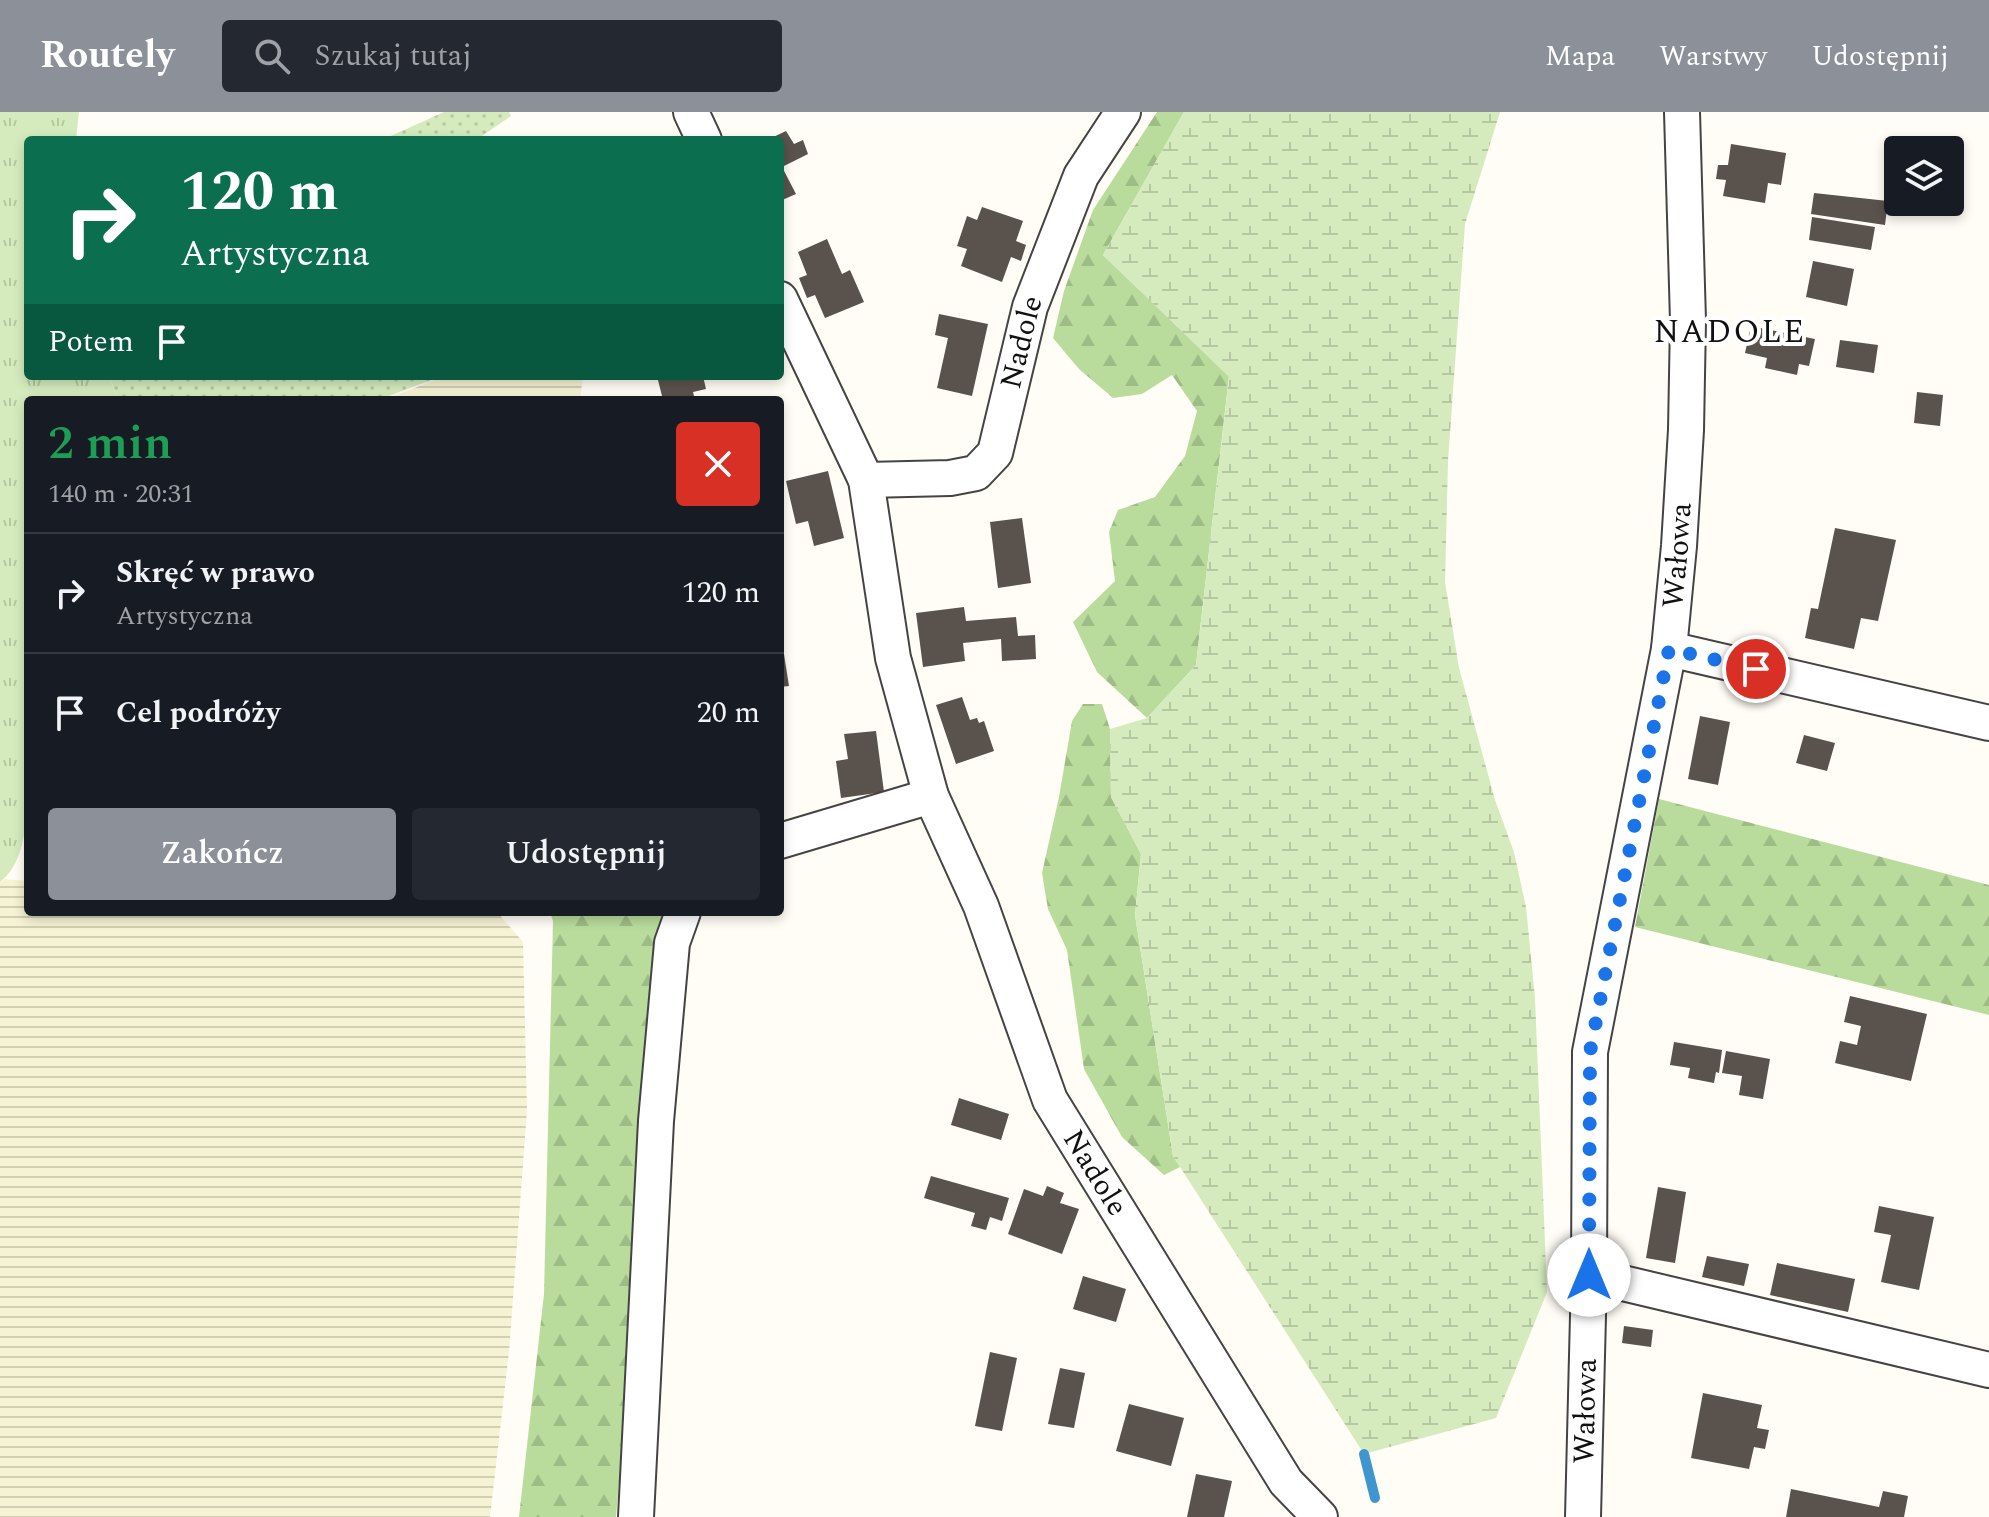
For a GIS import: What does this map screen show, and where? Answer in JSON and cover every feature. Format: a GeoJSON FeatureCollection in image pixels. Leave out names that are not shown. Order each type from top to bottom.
{"type":"FeatureCollection","features":[{"type":"Feature","properties":{"kind":"street"},"geometry":{"type":"LineString","coordinates":[[691,112],[702,136]]}},
{"type":"Feature","properties":{"kind":"street","name":"Nadole"},"geometry":{"type":"LineString","coordinates":[[866,480],[963,476],[976,473],[995,453],[1030,307],[1081,176],[1123,112]]}},
{"type":"Feature","properties":{"kind":"street","name":"Wałowa"},"geometry":{"type":"LineString","coordinates":[[1583,1517],[1590,1052],[1669,649],[1686,430],[1688,321],[1682,112]]}},
{"type":"Feature","properties":{"kind":"street","name":"Nadole"},"geometry":{"type":"LineString","coordinates":[[784,307],[866,480],[893,658],[931,796],[981,906],[1050,1100],[1286,1482],[1320,1517]]}},
{"type":"Feature","properties":{"kind":"street"},"geometry":{"type":"LineString","coordinates":[[1669,649],[1989,723]]}},
{"type":"Feature","properties":{"kind":"street"},"geometry":{"type":"LineString","coordinates":[[784,840],[931,796]]}},
{"type":"Feature","properties":{"kind":"street"},"geometry":{"type":"LineString","coordinates":[[636,1517],[656,1121],[672,943],[682,916]]}},
{"type":"Feature","properties":{"kind":"street"},"geometry":{"type":"LineString","coordinates":[[1589,1275],[1989,1370]]}},
{"type":"Feature","properties":{"kind":"shaded area"},"geometry":{"type":"Polygon","coordinates":[[[435,380],[582,380],[580,396],[394,396],[435,380]]]}},
{"type":"Feature","properties":{"kind":"shaded area"},"geometry":{"type":"Polygon","coordinates":[[[5,879],[24,881],[24,916],[500,916],[523,942],[527,1110],[509,1352],[490,1517],[0,1517],[0,882],[5,879]]]}},
{"type":"Feature","properties":{"kind":"green space"},"geometry":{"type":"Polygon","coordinates":[[[0,112],[79,112],[76,136],[24,136],[24,380],[110,380],[116,396],[24,396],[24,833],[13,867],[0,882],[0,112]]]}},
{"type":"Feature","properties":{"kind":"green space"},"geometry":{"type":"Polygon","coordinates":[[[444,112],[509,112],[511,116],[482,136],[391,136],[444,112]]]}},
{"type":"Feature","properties":{"kind":"green space"},"geometry":{"type":"Polygon","coordinates":[[[1157,112],[1184,112],[1103,255],[1229,376],[1196,665],[1147,718],[1097,672],[1073,622],[1115,581],[1109,532],[1118,510],[1155,497],[1185,456],[1197,411],[1172,375],[1142,394],[1113,398],[1079,369],[1053,338],[1064,291],[1093,210],[1157,112]]]}},
{"type":"Feature","properties":{"kind":"green space"},"geometry":{"type":"Polygon","coordinates":[[[1184,112],[1500,112],[1465,224],[1448,461],[1445,582],[1459,668],[1495,800],[1514,852],[1526,907],[1535,998],[1547,1292],[1496,1418],[1364,1454],[1173,1156],[1135,915],[1141,854],[1111,797],[1110,729],[1147,718],[1196,665],[1229,377],[1103,255],[1184,112]]]}},
{"type":"Feature","properties":{"kind":"green space"},"geometry":{"type":"Polygon","coordinates":[[[110,380],[431,380],[389,396],[116,396],[110,380]]]}},
{"type":"Feature","properties":{"kind":"green space"},"geometry":{"type":"Polygon","coordinates":[[[1083,704],[1102,704],[1110,729],[1111,797],[1141,854],[1135,915],[1173,1156],[1180,1167],[1164,1175],[1122,1137],[1084,1069],[1067,950],[1048,909],[1042,873],[1072,721],[1083,704]]]}},
{"type":"Feature","properties":{"kind":"green space"},"geometry":{"type":"Polygon","coordinates":[[[1659,799],[1989,885],[1989,1015],[1635,927],[1659,799]]]}},
{"type":"Feature","properties":{"kind":"green space"},"geometry":{"type":"Polygon","coordinates":[[[551,916],[667,916],[616,1517],[519,1517],[544,1294],[551,916]]]}},
{"type":"Feature","properties":{"kind":"building"},"geometry":{"type":"Polygon","coordinates":[[[786,131],[794,144],[803,140],[808,154],[784,166],[784,136],[775,136],[786,131]]]}},
{"type":"Feature","properties":{"kind":"building"},"geometry":{"type":"Polygon","coordinates":[[[1731,144],[1786,153],[1781,185],[1768,183],[1765,203],[1723,196],[1726,180],[1716,179],[1718,165],[1728,165],[1731,144]]]}},
{"type":"Feature","properties":{"kind":"building"},"geometry":{"type":"Polygon","coordinates":[[[784,171],[796,194],[784,199],[784,171]]]}},
{"type":"Feature","properties":{"kind":"building"},"geometry":{"type":"Polygon","coordinates":[[[1814,193],[1884,201],[1886,216],[1885,225],[1811,214],[1814,193]]]}},
{"type":"Feature","properties":{"kind":"building"},"geometry":{"type":"Polygon","coordinates":[[[982,207],[1023,221],[1016,241],[1026,245],[1021,261],[1011,257],[1002,282],[961,266],[967,249],[957,246],[967,216],[977,220],[982,207]]]}},
{"type":"Feature","properties":{"kind":"building"},"geometry":{"type":"Polygon","coordinates":[[[1812,217],[1875,227],[1871,250],[1809,240],[1812,217]]]}},
{"type":"Feature","properties":{"kind":"building"},"geometry":{"type":"Polygon","coordinates":[[[827,239],[842,274],[850,270],[864,302],[825,318],[815,295],[807,298],[799,278],[807,275],[798,252],[827,239]]]}},
{"type":"Feature","properties":{"kind":"building"},"geometry":{"type":"Polygon","coordinates":[[[1813,261],[1854,269],[1847,306],[1806,297],[1813,261]]]}},
{"type":"Feature","properties":{"kind":"building"},"geometry":{"type":"Polygon","coordinates":[[[939,314],[988,324],[972,396],[937,388],[948,338],[935,335],[939,314]]]}},
{"type":"Feature","properties":{"kind":"building"},"geometry":{"type":"Polygon","coordinates":[[[1751,326],[1815,339],[1809,366],[1799,364],[1797,375],[1765,368],[1767,358],[1745,353],[1751,326]]]}},
{"type":"Feature","properties":{"kind":"building"},"geometry":{"type":"Polygon","coordinates":[[[1840,340],[1878,345],[1874,373],[1836,367],[1840,340]]]}},
{"type":"Feature","properties":{"kind":"building"},"geometry":{"type":"Polygon","coordinates":[[[658,380],[704,380],[706,389],[693,392],[694,396],[662,396],[658,380]]]}},
{"type":"Feature","properties":{"kind":"building"},"geometry":{"type":"Polygon","coordinates":[[[1917,392],[1943,395],[1940,426],[1914,423],[1917,392]]]}},
{"type":"Feature","properties":{"kind":"building"},"geometry":{"type":"Polygon","coordinates":[[[828,471],[844,538],[814,546],[808,521],[796,524],[786,481],[828,471]]]}},
{"type":"Feature","properties":{"kind":"building"},"geometry":{"type":"Polygon","coordinates":[[[1022,518],[1031,583],[998,588],[990,522],[1022,518]]]}},
{"type":"Feature","properties":{"kind":"building"},"geometry":{"type":"Polygon","coordinates":[[[1835,528],[1896,540],[1878,621],[1861,618],[1854,649],[1805,638],[1811,608],[1818,609],[1835,528]]]}},
{"type":"Feature","properties":{"kind":"building"},"geometry":{"type":"Polygon","coordinates":[[[964,607],[966,621],[1016,617],[1018,636],[1035,635],[1036,659],[1002,661],[1001,639],[963,643],[965,661],[923,667],[916,613],[964,607]]]}},
{"type":"Feature","properties":{"kind":"building"},"geometry":{"type":"Polygon","coordinates":[[[784,654],[789,686],[784,687],[784,654]]]}},
{"type":"Feature","properties":{"kind":"building"},"geometry":{"type":"Polygon","coordinates":[[[962,697],[970,720],[977,718],[979,723],[984,721],[994,751],[956,764],[936,705],[962,697]]]}},
{"type":"Feature","properties":{"kind":"building"},"geometry":{"type":"Polygon","coordinates":[[[1700,716],[1730,722],[1718,785],[1688,779],[1700,716]]]}},
{"type":"Feature","properties":{"kind":"building"},"geometry":{"type":"Polygon","coordinates":[[[876,731],[884,792],[841,798],[836,761],[848,759],[844,734],[876,731]]]}},
{"type":"Feature","properties":{"kind":"building"},"geometry":{"type":"Polygon","coordinates":[[[1804,735],[1835,743],[1827,771],[1796,763],[1804,735]]]}},
{"type":"Feature","properties":{"kind":"building"},"geometry":{"type":"Polygon","coordinates":[[[1850,996],[1927,1014],[1911,1081],[1835,1063],[1840,1041],[1857,1045],[1861,1026],[1844,1022],[1850,996]]]}},
{"type":"Feature","properties":{"kind":"building"},"geometry":{"type":"Polygon","coordinates":[[[1674,1042],[1722,1050],[1719,1073],[1716,1072],[1714,1083],[1688,1078],[1690,1068],[1670,1065],[1674,1042]]]}},
{"type":"Feature","properties":{"kind":"building"},"geometry":{"type":"Polygon","coordinates":[[[1726,1051],[1770,1059],[1763,1099],[1739,1095],[1742,1076],[1722,1073],[1726,1051]]]}},
{"type":"Feature","properties":{"kind":"building"},"geometry":{"type":"Polygon","coordinates":[[[959,1098],[1009,1114],[1001,1140],[951,1125],[959,1098]]]}},
{"type":"Feature","properties":{"kind":"building"},"geometry":{"type":"Polygon","coordinates":[[[931,1176],[1009,1198],[1002,1221],[990,1217],[986,1230],[971,1226],[975,1213],[924,1198],[931,1176]]]}},
{"type":"Feature","properties":{"kind":"building"},"geometry":{"type":"Polygon","coordinates":[[[1047,1186],[1064,1193],[1060,1203],[1079,1209],[1062,1254],[1008,1234],[1024,1189],[1043,1196],[1047,1186]]]}},
{"type":"Feature","properties":{"kind":"building"},"geometry":{"type":"Polygon","coordinates":[[[1658,1187],[1686,1192],[1675,1263],[1646,1258],[1658,1187]]]}},
{"type":"Feature","properties":{"kind":"building"},"geometry":{"type":"Polygon","coordinates":[[[1879,1206],[1934,1217],[1919,1290],[1881,1282],[1891,1235],[1874,1232],[1879,1206]]]}},
{"type":"Feature","properties":{"kind":"building"},"geometry":{"type":"Polygon","coordinates":[[[1707,1256],[1749,1264],[1744,1286],[1702,1277],[1707,1256]]]}},
{"type":"Feature","properties":{"kind":"building"},"geometry":{"type":"Polygon","coordinates":[[[1777,1263],[1855,1279],[1848,1312],[1770,1295],[1777,1263]]]}},
{"type":"Feature","properties":{"kind":"building"},"geometry":{"type":"Polygon","coordinates":[[[1083,1276],[1126,1289],[1116,1322],[1073,1309],[1083,1276]]]}},
{"type":"Feature","properties":{"kind":"building"},"geometry":{"type":"Polygon","coordinates":[[[1624,1326],[1653,1330],[1651,1347],[1622,1343],[1624,1326]]]}},
{"type":"Feature","properties":{"kind":"building"},"geometry":{"type":"Polygon","coordinates":[[[990,1352],[1017,1358],[1002,1431],[975,1426],[990,1352]]]}},
{"type":"Feature","properties":{"kind":"building"},"geometry":{"type":"Polygon","coordinates":[[[1060,1368],[1085,1373],[1074,1428],[1048,1424],[1060,1368]]]}},
{"type":"Feature","properties":{"kind":"building"},"geometry":{"type":"Polygon","coordinates":[[[1703,1393],[1762,1405],[1757,1428],[1769,1430],[1765,1449],[1754,1447],[1749,1469],[1691,1458],[1703,1393]]]}},
{"type":"Feature","properties":{"kind":"building"},"geometry":{"type":"Polygon","coordinates":[[[1129,1404],[1184,1418],[1171,1466],[1116,1451],[1129,1404]]]}},
{"type":"Feature","properties":{"kind":"building"},"geometry":{"type":"Polygon","coordinates":[[[1196,1474],[1232,1481],[1224,1517],[1187,1517],[1196,1474]]]}},
{"type":"Feature","properties":{"kind":"building"},"geometry":{"type":"Polygon","coordinates":[[[1791,1489],[1879,1507],[1883,1491],[1908,1496],[1904,1517],[1786,1517],[1791,1489]]]}},
{"type":"Feature","properties":{"kind":"waterway"},"geometry":{"type":"LineString","coordinates":[[1364,1454],[1375,1498]]}},
{"type":"Feature","properties":{"kind":"district","name":"NADOLE"},"geometry":{"type":"Point","coordinates":[1730,332]}},
{"type":"Feature","properties":{"kind":"route"},"geometry":{"type":"LineString","coordinates":[[1589,1275],[1590,1052],[1669,649],[1756,669]]}}]}
